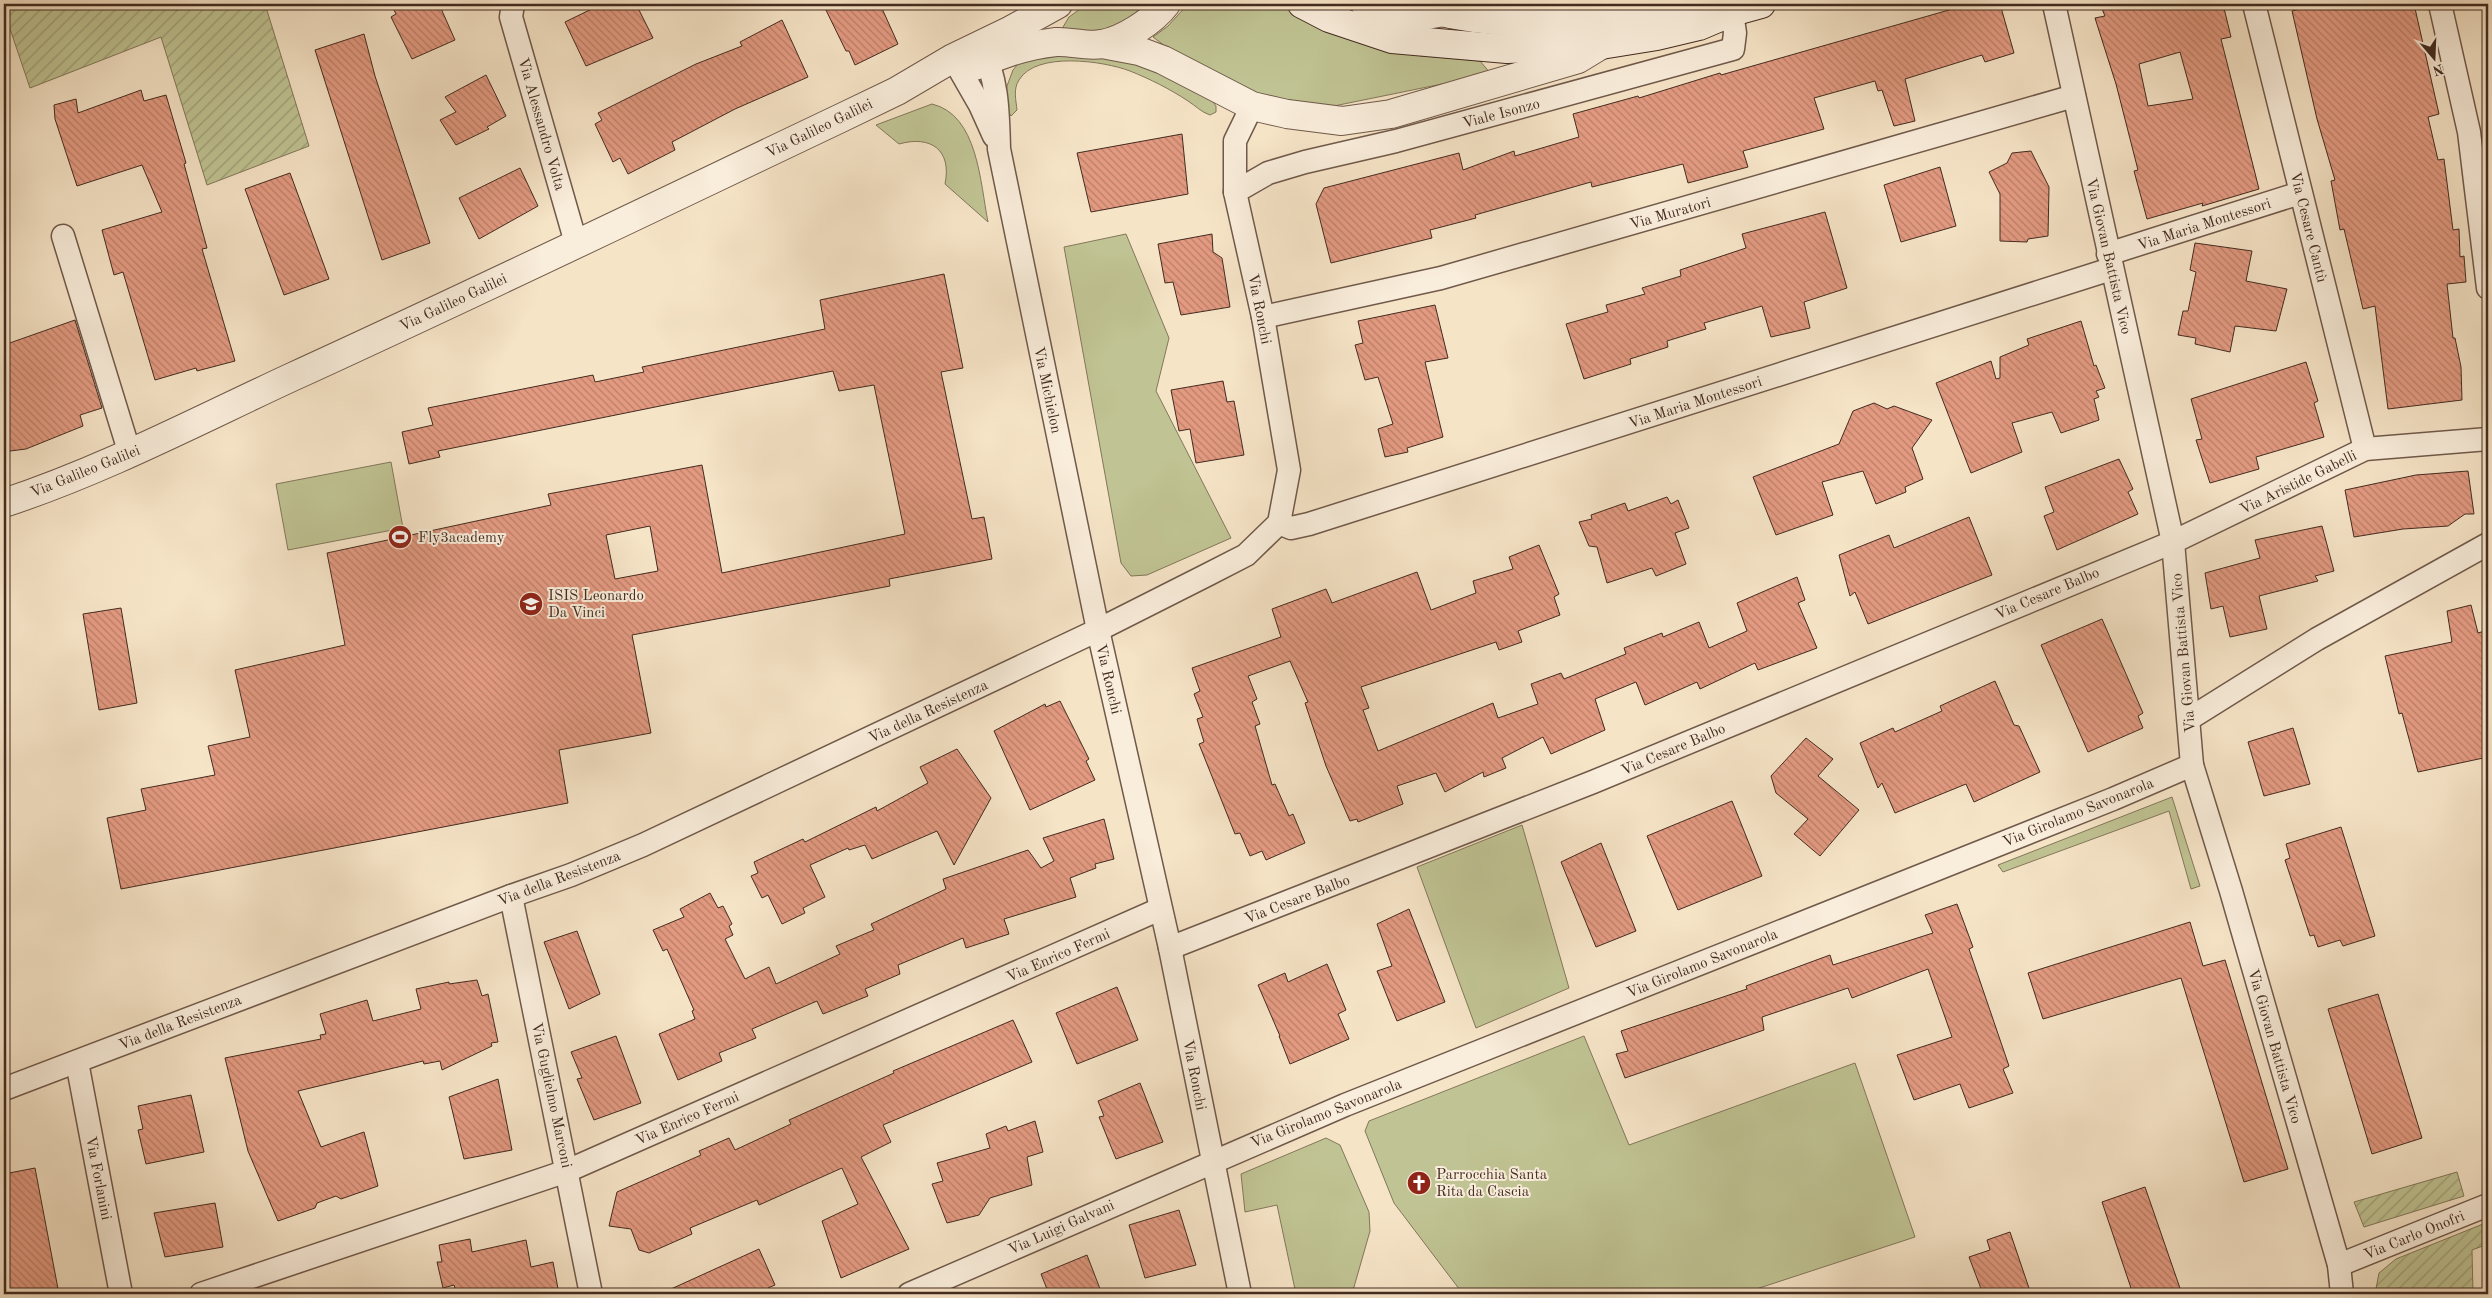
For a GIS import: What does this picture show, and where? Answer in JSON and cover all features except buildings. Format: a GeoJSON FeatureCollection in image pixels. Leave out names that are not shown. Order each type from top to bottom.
{"type":"FeatureCollection","features":[{"type":"Feature","properties":{"kind":"street","name":"Via Alessandro Volta"},"geometry":{"type":"LineString","coordinates":[[513,4],[511,17],[576,243]]}},
{"type":"Feature","properties":{"kind":"street","name":"Via Galileo Galilei"},"geometry":{"type":"LineString","coordinates":[[984,53],[1056,42],[1102,44],[1138,29],[1159,13],[1166,4]]}},
{"type":"Feature","properties":{"kind":"street","name":"Viale Isonzo"},"geometry":{"type":"LineString","coordinates":[[1302,4],[1329,18],[1392,39],[1507,49],[1601,45],[1699,26],[1732,12],[1762,4]]}},
{"type":"Feature","properties":{"kind":"street","name":"Viale Isonzo"},"geometry":{"type":"LineString","coordinates":[[1366,4],[1405,19],[1438,13]]}},
{"type":"Feature","properties":{"kind":"street","name":"Viale Isonzo"},"geometry":{"type":"LineString","coordinates":[[1409,4],[1438,13],[1545,23],[1588,22],[1691,11],[1732,12]]}},
{"type":"Feature","properties":{"kind":"street","name":"Via Giovan Battista Vico"},"geometry":{"type":"LineString","coordinates":[[2054,4],[2173,542],[2192,765],[2339,1264],[2342,1294]]}},
{"type":"Feature","properties":{"kind":"street","name":"Via Cesare Cantù"},"geometry":{"type":"LineString","coordinates":[[2254,4],[2300,193],[2366,449]]}},
{"type":"Feature","properties":{"kind":"street"},"geometry":{"type":"LineString","coordinates":[[2440,4],[2469,132],[2488,288]]}},
{"type":"Feature","properties":{"kind":"street","name":"Via Galileo Galilei"},"geometry":{"type":"LineString","coordinates":[[4,503],[46,489],[130,454],[897,90],[984,53],[1048,7]]}},
{"type":"Feature","properties":{"kind":"street","name":"Viale Isonzo"},"geometry":{"type":"LineString","coordinates":[[1235,192],[1268,173],[1305,162],[1396,141],[1733,48],[1736,33],[1732,12]]}},
{"type":"Feature","properties":{"kind":"street","name":"Viale Isonzo"},"geometry":{"type":"LineString","coordinates":[[1102,44],[1139,51],[1163,60],[1252,106],[1287,114],[1342,121],[1392,114],[1578,59],[1601,45]]}},
{"type":"Feature","properties":{"kind":"street","name":"Via Michielon"},"geometry":{"type":"LineString","coordinates":[[984,53],[992,72],[998,104],[999,149],[1098,630]]}},
{"type":"Feature","properties":{"kind":"street","name":"Via Michielon"},"geometry":{"type":"LineString","coordinates":[[956,65],[980,105],[999,149]]}},
{"type":"Feature","properties":{"kind":"street","name":"Via Muratori"},"geometry":{"type":"LineString","coordinates":[[1263,317],[1441,278],[2074,96]]}},
{"type":"Feature","properties":{"kind":"street","name":"Via Ronchi"},"geometry":{"type":"LineString","coordinates":[[1240,1294],[1170,948],[1098,630],[1246,555],[1278,523],[1289,470],[1263,317],[1235,192],[1235,142],[1252,106]]}},
{"type":"Feature","properties":{"kind":"street","name":"Via Maria Montessori"},"geometry":{"type":"LineString","coordinates":[[1278,523],[1290,528],[1309,524],[2110,262],[2300,193]]}},
{"type":"Feature","properties":{"kind":"street"},"geometry":{"type":"LineString","coordinates":[[63,236],[130,454]]}},
{"type":"Feature","properties":{"kind":"street","name":"Via Aristide Gabelli"},"geometry":{"type":"LineString","coordinates":[[2173,542],[2366,449],[2488,439]]}},
{"type":"Feature","properties":{"kind":"street","name":"Via Cesare Balbo"},"geometry":{"type":"LineString","coordinates":[[1170,948],[1576,788],[2173,542]]}},
{"type":"Feature","properties":{"kind":"street"},"geometry":{"type":"LineString","coordinates":[[2189,719],[2317,639],[2488,544]]}},
{"type":"Feature","properties":{"kind":"street","name":"Via della Resistenza"},"geometry":{"type":"LineString","coordinates":[[4,1089],[570,875],[643,845],[1098,630]]}},
{"type":"Feature","properties":{"kind":"street","name":"Via Girolamo Savonarola"},"geometry":{"type":"LineString","coordinates":[[1212,1161],[1345,1105],[2192,765]]}},
{"type":"Feature","properties":{"kind":"street","name":"Via Guglielmo Marconi"},"geometry":{"type":"LineString","coordinates":[[511,896],[591,1294]]}},
{"type":"Feature","properties":{"kind":"street","name":"Via Enrico Fermi"},"geometry":{"type":"LineString","coordinates":[[201,1294],[567,1171],[1160,909]]}},
{"type":"Feature","properties":{"kind":"street","name":"Via Forlanini"},"geometry":{"type":"LineString","coordinates":[[77,1062],[121,1294]]}},
{"type":"Feature","properties":{"kind":"street","name":"Via Luigi Galvani"},"geometry":{"type":"LineString","coordinates":[[910,1294],[1212,1161]]}},
{"type":"Feature","properties":{"kind":"street","name":"Via Carlo Onofri"},"geometry":{"type":"LineString","coordinates":[[2339,1264],[2488,1205]]}},
{"type":"Feature","properties":{"kind":"green space"},"geometry":{"type":"Polygon","coordinates":[[[4,4],[265,4],[309,146],[207,185],[161,37],[30,88],[4,11],[4,4]]]}},
{"type":"Feature","properties":{"kind":"green space"},"geometry":{"type":"Polygon","coordinates":[[[1087,4],[1154,4],[1112,29],[1069,34],[1063,27],[1069,17],[1087,4]]]}},
{"type":"Feature","properties":{"kind":"green space"},"geometry":{"type":"Polygon","coordinates":[[[1188,4],[1282,4],[1300,16],[1413,55],[1480,61],[1491,74],[1329,107],[1271,99],[1186,62],[1153,37],[1168,26],[1188,4]]]}},
{"type":"Feature","properties":{"kind":"green space"},"geometry":{"type":"Polygon","coordinates":[[[1441,4],[1644,4],[1567,16],[1441,4]]]}},
{"type":"Feature","properties":{"kind":"green space"},"geometry":{"type":"Polygon","coordinates":[[[1043,52],[1134,58],[1211,99],[1216,106],[1216,112],[1210,115],[1207,114],[1167,88],[1130,71],[1104,64],[1071,61],[1040,65],[1028,71],[1017,83],[1015,95],[1017,110],[1011,116],[1005,106],[1007,86],[1013,70],[1023,58],[1043,52]]]}},
{"type":"Feature","properties":{"kind":"green space"},"geometry":{"type":"Polygon","coordinates":[[[932,104],[947,111],[959,121],[968,136],[979,170],[988,222],[945,184],[945,162],[937,148],[921,142],[899,144],[876,125],[932,104]]]}},
{"type":"Feature","properties":{"kind":"green space"},"geometry":{"type":"Polygon","coordinates":[[[1126,234],[1169,338],[1156,391],[1231,538],[1147,575],[1131,576],[1121,563],[1064,247],[1126,234]]]}},
{"type":"Feature","properties":{"kind":"green space"},"geometry":{"type":"Polygon","coordinates":[[[391,462],[403,528],[288,550],[276,484],[391,462]]]}},
{"type":"Feature","properties":{"kind":"green space"},"geometry":{"type":"Polygon","coordinates":[[[2172,797],[2200,886],[2191,889],[2169,811],[2003,872],[1998,865],[2172,797]]]}},
{"type":"Feature","properties":{"kind":"green space"},"geometry":{"type":"Polygon","coordinates":[[[1522,825],[1569,988],[1476,1028],[1417,867],[1522,825]]]}},
{"type":"Feature","properties":{"kind":"green space"},"geometry":{"type":"Polygon","coordinates":[[[1584,1036],[1629,1145],[1855,1063],[1915,1237],[1741,1294],[1463,1294],[1394,1203],[1365,1131],[1369,1121],[1584,1036]]]}},
{"type":"Feature","properties":{"kind":"green space"},"geometry":{"type":"Polygon","coordinates":[[[1326,1138],[1340,1145],[1369,1212],[1370,1231],[1352,1294],[1296,1294],[1277,1205],[1245,1212],[1241,1174],[1326,1138]]]}},
{"type":"Feature","properties":{"kind":"green space"},"geometry":{"type":"Polygon","coordinates":[[[2457,1172],[2464,1196],[2364,1227],[2354,1202],[2457,1172]]]}},
{"type":"Feature","properties":{"kind":"green space"},"geometry":{"type":"Polygon","coordinates":[[[2488,1222],[2488,1244],[2472,1250],[2473,1294],[2375,1294],[2379,1273],[2396,1259],[2488,1222]]]}},
{"type":"Feature","properties":{"kind":"place","name":"Fly3academy"},"geometry":{"type":"Point","coordinates":[400,537]}},
{"type":"Feature","properties":{"kind":"place","name":"ISIS Leonardo Da Vinci"},"geometry":{"type":"Point","coordinates":[531,604]}},
{"type":"Feature","properties":{"kind":"place","name":"Parrocchia Santa Rita da Cascia"},"geometry":{"type":"Point","coordinates":[1419,1183]}}]}
